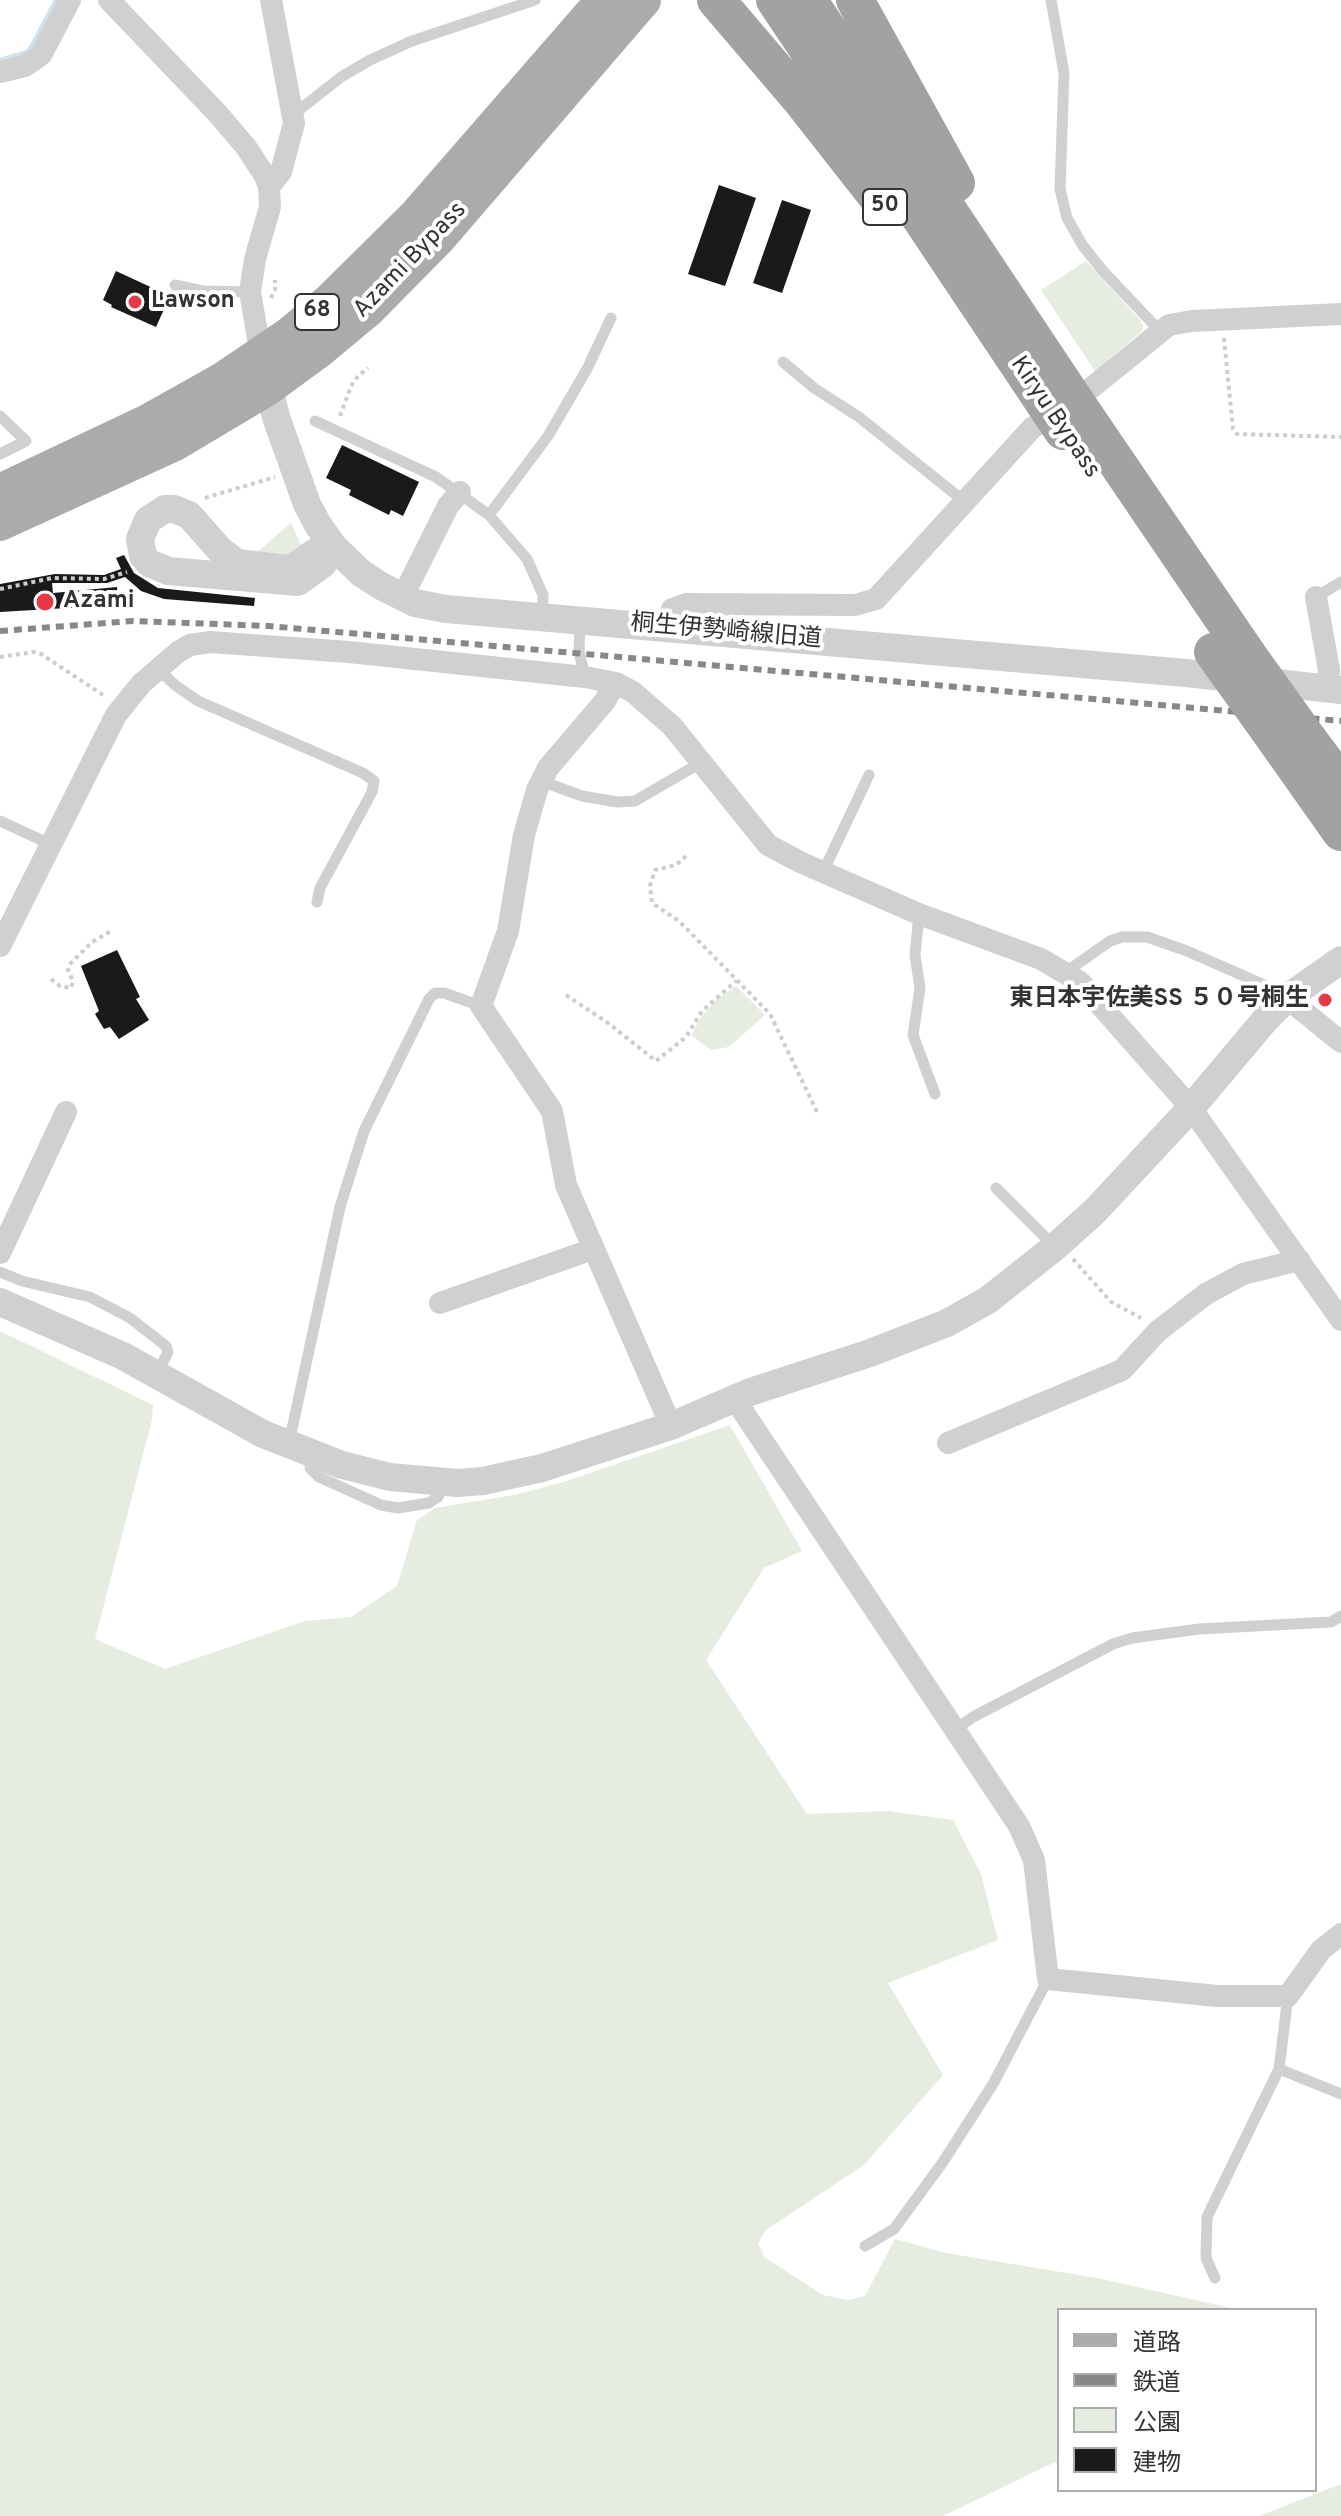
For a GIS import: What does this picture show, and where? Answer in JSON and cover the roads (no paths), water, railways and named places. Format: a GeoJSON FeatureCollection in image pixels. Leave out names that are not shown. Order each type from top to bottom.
{"type":"FeatureCollection","features":[{"type":"Feature","properties":{"kind":"highway","name":"50"},"geometry":{"type":"LineString","coordinates":[[716,0],[841,149],[1007,372],[1063,408]]}},
{"type":"Feature","properties":{"kind":"highway","name":"Kiryu Bypass"},"geometry":{"type":"LineString","coordinates":[[775,0],[1293,741],[1341,832]]}},
{"type":"Feature","properties":{"kind":"highway","name":"Kiryu Bypass"},"geometry":{"type":"LineString","coordinates":[[808,0],[1063,408]]}},
{"type":"Feature","properties":{"kind":"highway","name":"50"},"geometry":{"type":"LineString","coordinates":[[855,0],[999,260],[1059,351],[1063,408]]}},
{"type":"Feature","properties":{"kind":"highway","name":"Kiryu Bypass"},"geometry":{"type":"LineString","coordinates":[[1293,741],[1341,783]]}},
{"type":"Feature","properties":{"kind":"main road","name":"Azami Bypass"},"geometry":{"type":"LineString","coordinates":[[0,492],[148,422],[264,372],[416,216],[604,0]]}},
{"type":"Feature","properties":{"kind":"main road","name":"Azami Bypass"},"geometry":{"type":"LineString","coordinates":[[0,523],[173,444],[264,372],[367,310],[439,237],[643,0]]}},
{"type":"Feature","properties":{"kind":"street"},"geometry":{"type":"LineString","coordinates":[[0,72],[25,66],[41,55],[70,0]]}},
{"type":"Feature","properties":{"kind":"street"},"geometry":{"type":"LineString","coordinates":[[109,0],[218,114],[259,166],[269,187],[270,207],[255,259],[250,292],[264,372]]}},
{"type":"Feature","properties":{"kind":"street"},"geometry":{"type":"LineString","coordinates":[[269,187],[281,172],[294,114],[271,0]]}},
{"type":"Feature","properties":{"kind":"street"},"geometry":{"type":"LineString","coordinates":[[665,628],[672,609],[686,604],[867,603],[884,593],[1032,428],[1063,408],[1159,330],[1179,323],[1222,319],[1341,314]]}},
{"type":"Feature","properties":{"kind":"street","name":"桐生伊勢崎線旧道"},"geometry":{"type":"LineString","coordinates":[[264,372],[307,504],[333,546],[361,573],[402,598],[446,609],[1186,673],[1335,690]]}},
{"type":"Feature","properties":{"kind":"street"},"geometry":{"type":"LineString","coordinates":[[402,598],[448,506],[460,492]]}},
{"type":"Feature","properties":{"kind":"street"},"geometry":{"type":"LineString","coordinates":[[215,563],[298,582],[323,564],[333,546]]}},
{"type":"Feature","properties":{"kind":"street"},"geometry":{"type":"LineString","coordinates":[[1316,597],[1335,690]]}},
{"type":"Feature","properties":{"kind":"street"},"geometry":{"type":"LineString","coordinates":[[0,946],[121,708],[157,668],[190,645],[210,642],[349,652],[585,677],[615,683],[633,692],[659,714],[703,762],[760,838],[778,850],[919,914],[1041,959],[1066,972],[1095,997],[1191,1108],[1341,1320]]}},
{"type":"Feature","properties":{"kind":"street"},"geometry":{"type":"LineString","coordinates":[[615,683],[605,701],[557,756],[541,781],[528,815],[508,931],[481,1006],[552,1111],[561,1172],[671,1426]]}},
{"type":"Feature","properties":{"kind":"street"},"geometry":{"type":"LineString","coordinates":[[0,1302],[89,1340],[157,1374],[241,1423],[299,1449],[366,1472],[444,1482],[483,1481],[542,1468],[671,1426],[734,1398],[870,1353],[947,1323],[988,1300],[1057,1246],[1095,1211],[1191,1108],[1265,1020],[1287,998],[1341,960]]}},
{"type":"Feature","properties":{"kind":"street"},"geometry":{"type":"LineString","coordinates":[[1287,998],[1341,1042]]}},
{"type":"Feature","properties":{"kind":"street"},"geometry":{"type":"LineString","coordinates":[[0,1253],[66,1112]]}},
{"type":"Feature","properties":{"kind":"street"},"geometry":{"type":"LineString","coordinates":[[440,1303],[593,1249]]}},
{"type":"Feature","properties":{"kind":"street"},"geometry":{"type":"LineString","coordinates":[[948,1443],[1122,1370],[1167,1324],[1226,1282],[1243,1274],[1299,1260]]}},
{"type":"Feature","properties":{"kind":"street"},"geometry":{"type":"LineString","coordinates":[[734,1398],[1019,1826],[1031,1850],[1048,1979],[1217,1996],[1288,1996],[1321,1950],[1341,1934]]}},
{"type":"Feature","properties":{"kind":"lane"},"geometry":{"type":"LineString","coordinates":[[294,114],[341,77],[370,60],[412,41],[535,0]]}},
{"type":"Feature","properties":{"kind":"lane"},"geometry":{"type":"LineString","coordinates":[[1051,0],[1064,73],[1060,189],[1067,218],[1097,265],[1159,330]]}},
{"type":"Feature","properties":{"kind":"lane"},"geometry":{"type":"LineString","coordinates":[[175,285],[203,291],[250,292]]}},
{"type":"Feature","properties":{"kind":"lane"},"geometry":{"type":"LineString","coordinates":[[489,515],[548,436],[587,369],[611,318]]}},
{"type":"Feature","properties":{"kind":"lane"},"geometry":{"type":"LineString","coordinates":[[783,362],[814,388],[859,417],[965,502]]}},
{"type":"Feature","properties":{"kind":"lane"},"geometry":{"type":"LineString","coordinates":[[0,416],[26,441],[0,454]]}},
{"type":"Feature","properties":{"kind":"lane"},"geometry":{"type":"LineString","coordinates":[[315,421],[436,477],[489,515],[527,559],[543,595],[542,618]]}},
{"type":"Feature","properties":{"kind":"lane"},"geometry":{"type":"LineString","coordinates":[[1316,597],[1341,582]]}},
{"type":"Feature","properties":{"kind":"lane"},"geometry":{"type":"LineString","coordinates":[[580,621],[579,652],[585,677]]}},
{"type":"Feature","properties":{"kind":"lane"},"geometry":{"type":"LineString","coordinates":[[157,668],[198,701],[363,773],[374,781],[372,792],[320,888],[317,902]]}},
{"type":"Feature","properties":{"kind":"lane"},"geometry":{"type":"LineString","coordinates":[[541,781],[582,796],[617,802],[635,801],[703,762]]}},
{"type":"Feature","properties":{"kind":"lane"},"geometry":{"type":"LineString","coordinates":[[823,872],[869,775]]}},
{"type":"Feature","properties":{"kind":"lane"},"geometry":{"type":"LineString","coordinates":[[0,821],[52,845]]}},
{"type":"Feature","properties":{"kind":"lane"},"geometry":{"type":"LineString","coordinates":[[919,914],[915,955],[920,988],[913,1035],[935,1094]]}},
{"type":"Feature","properties":{"kind":"lane"},"geometry":{"type":"LineString","coordinates":[[1066,972],[1110,941],[1134,935],[1200,957],[1287,998]]}},
{"type":"Feature","properties":{"kind":"lane"},"geometry":{"type":"LineString","coordinates":[[299,1449],[292,1429],[340,1207],[364,1131],[429,999],[435,993],[444,993],[481,1006]]}},
{"type":"Feature","properties":{"kind":"lane"},"geometry":{"type":"LineString","coordinates":[[996,1188],[1057,1246]]}},
{"type":"Feature","properties":{"kind":"lane"},"geometry":{"type":"LineString","coordinates":[[0,1272],[22,1281],[90,1297],[130,1318],[166,1346],[168,1352],[157,1374]]}},
{"type":"Feature","properties":{"kind":"lane"},"geometry":{"type":"LineString","coordinates":[[956,1729],[1113,1644],[1132,1638],[1199,1629],[1331,1622],[1341,1616]]}},
{"type":"Feature","properties":{"kind":"lane"},"geometry":{"type":"LineString","coordinates":[[865,2246],[894,2229],[943,2162],[993,2084],[1048,1979]]}},
{"type":"Feature","properties":{"kind":"lane"},"geometry":{"type":"LineString","coordinates":[[1215,2278],[1206,2258],[1207,2217],[1279,2069],[1288,1996]]}},
{"type":"Feature","properties":{"kind":"lane"},"geometry":{"type":"LineString","coordinates":[[1279,2069],[1341,2094]]}},
{"type":"Feature","properties":{"kind":"waterway"},"geometry":{"type":"LineString","coordinates":[[0,61],[31,49],[57,0]]}},
{"type":"Feature","properties":{"kind":"railway"},"geometry":{"type":"LineString","coordinates":[[0,631],[133,621],[269,626],[1341,721]]}},
{"type":"Feature","properties":{"kind":"place","name":"Lawson"},"geometry":{"type":"Point","coordinates":[135,302]}},
{"type":"Feature","properties":{"kind":"place","name":"Azami"},"geometry":{"type":"Point","coordinates":[45,602]}},
{"type":"Feature","properties":{"kind":"place","name":"東日本宇佐美SS ５０号桐生"},"geometry":{"type":"Point","coordinates":[1325,1000]}}]}
